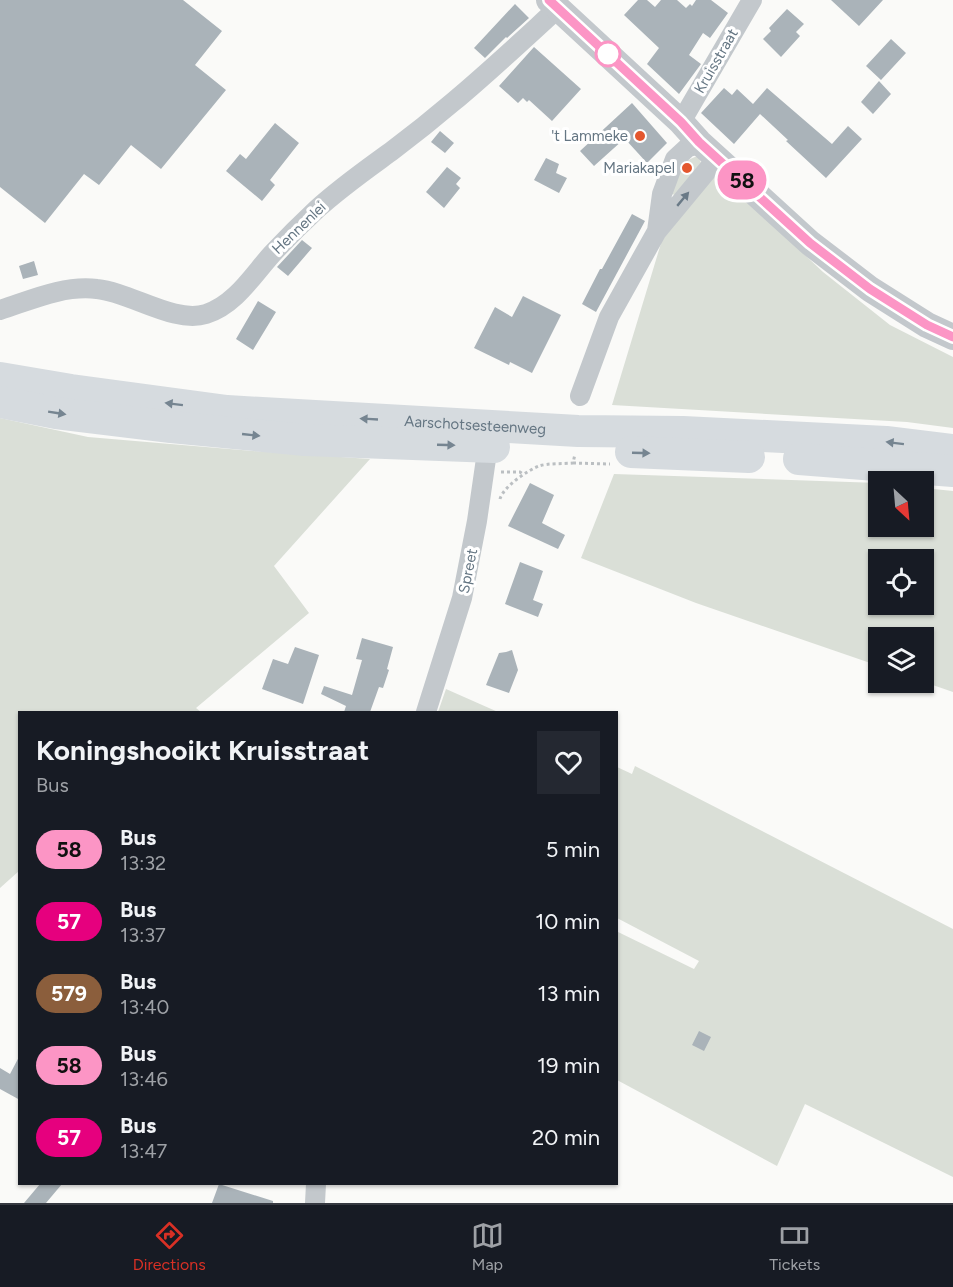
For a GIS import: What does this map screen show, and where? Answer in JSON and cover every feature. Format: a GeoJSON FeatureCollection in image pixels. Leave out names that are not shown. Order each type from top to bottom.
{"type":"FeatureCollection","features":[{"type":"Feature","properties":{"kind":"main road","name":"Aarschotsesteenweg"},"geometry":{"type":"LineString","coordinates":[[0,378],[226,411],[489,436],[576,450],[811,459],[953,471]]}},
{"type":"Feature","properties":{"kind":"main road","name":"Aarschotsesteenweg"},"geometry":{"type":"LineString","coordinates":[[0,402],[68,415],[305,440],[489,436],[578,431],[683,432],[886,442],[953,450]]}},
{"type":"Feature","properties":{"kind":"street","name":"Kruisstraat"},"geometry":{"type":"LineString","coordinates":[[681,122],[752,0]]}},
{"type":"Feature","properties":{"kind":"street"},"geometry":{"type":"LineString","coordinates":[[553,4],[810,243],[870,289],[927,325],[953,337]]}},
{"type":"Feature","properties":{"kind":"street","name":"Hennenlei"},"geometry":{"type":"LineString","coordinates":[[0,310],[53,293],[81,288],[100,289],[125,295],[166,311],[187,315],[205,314],[216,309],[237,294],[319,207],[453,102],[553,4]]}},
{"type":"Feature","properties":{"kind":"street"},"geometry":{"type":"LineString","coordinates":[[657,231],[662,194],[675,159],[688,147],[699,142]]}},
{"type":"Feature","properties":{"kind":"street"},"geometry":{"type":"LineString","coordinates":[[580,396],[609,317],[657,231],[719,159]]}},
{"type":"Feature","properties":{"kind":"street","name":"Spreet"},"geometry":{"type":"LineString","coordinates":[[426,711],[462,598],[477,521],[489,436]]}},
{"type":"Feature","properties":{"kind":"street"},"geometry":{"type":"LineString","coordinates":[[315,1203],[316,1185]]}},
{"type":"Feature","properties":{"kind":"path"},"geometry":{"type":"LineString","coordinates":[[499,505],[502,494],[514,480],[539,466],[573,463],[576,450]]}},
{"type":"Feature","properties":{"kind":"shaded area"},"geometry":{"type":"Polygon","coordinates":[[[698,156],[701,163],[676,195],[671,194],[677,170],[685,162],[698,156]]]}},
{"type":"Feature","properties":{"kind":"shaded area"},"geometry":{"type":"Polygon","coordinates":[[[717,172],[823,272],[890,325],[953,357],[953,428],[907,422],[612,405],[662,240],[717,172]]]}},
{"type":"Feature","properties":{"kind":"shaded area"},"geometry":{"type":"Polygon","coordinates":[[[0,418],[88,437],[370,459],[274,566],[309,613],[196,708],[200,711],[18,711],[18,872],[0,888],[0,418]]]}},
{"type":"Feature","properties":{"kind":"shaded area"},"geometry":{"type":"Polygon","coordinates":[[[614,474],[868,483],[868,537],[934,537],[934,489],[953,491],[953,692],[934,685],[934,627],[868,627],[868,662],[696,603],[581,558],[614,474]]]}},
{"type":"Feature","properties":{"kind":"shaded area"},"geometry":{"type":"Polygon","coordinates":[[[446,689],[496,711],[438,711],[446,689]]]}},
{"type":"Feature","properties":{"kind":"shaded area"},"geometry":{"type":"Polygon","coordinates":[[[635,766],[953,929],[953,1177],[805,1104],[777,1166],[618,1081],[618,932],[694,969],[699,961],[618,919],[618,767],[632,774],[635,766]]]}},
{"type":"Feature","properties":{"kind":"building"},"geometry":{"type":"Polygon","coordinates":[[[0,0],[183,0],[222,31],[195,65],[226,90],[161,169],[131,145],[99,185],[84,174],[45,223],[0,187],[0,0]]]}},
{"type":"Feature","properties":{"kind":"building"},"geometry":{"type":"Polygon","coordinates":[[[638,0],[647,0],[655,7],[661,0],[677,0],[686,8],[690,4],[692,6],[696,0],[711,0],[728,13],[710,38],[703,33],[689,55],[701,64],[679,94],[647,64],[659,48],[624,15],[638,0]]]}},
{"type":"Feature","properties":{"kind":"building"},"geometry":{"type":"Polygon","coordinates":[[[831,0],[883,0],[859,26],[831,0]]]}},
{"type":"Feature","properties":{"kind":"building"},"geometry":{"type":"Polygon","coordinates":[[[515,4],[529,18],[485,58],[474,48],[515,4]]]}},
{"type":"Feature","properties":{"kind":"building"},"geometry":{"type":"Polygon","coordinates":[[[787,9],[804,24],[796,32],[800,36],[781,57],[763,39],[771,31],[769,28],[787,9]]]}},
{"type":"Feature","properties":{"kind":"building"},"geometry":{"type":"Polygon","coordinates":[[[891,39],[906,53],[881,80],[866,66],[891,39]]]}},
{"type":"Feature","properties":{"kind":"building"},"geometry":{"type":"Polygon","coordinates":[[[534,47],[581,89],[552,121],[529,100],[527,102],[523,98],[518,103],[499,86],[534,47]]]}},
{"type":"Feature","properties":{"kind":"building"},"geometry":{"type":"Polygon","coordinates":[[[879,81],[891,94],[873,114],[861,102],[879,81]]]}},
{"type":"Feature","properties":{"kind":"building"},"geometry":{"type":"Polygon","coordinates":[[[724,88],[732,95],[737,89],[753,104],[767,88],[832,144],[848,126],[862,139],[826,178],[760,114],[734,144],[701,113],[724,88]]]}},
{"type":"Feature","properties":{"kind":"building","name":"'t Lammeke"},"geometry":{"type":"Polygon","coordinates":[[[632,103],[667,143],[647,163],[626,140],[624,142],[623,140],[594,166],[580,151],[632,103]]]}},
{"type":"Feature","properties":{"kind":"building"},"geometry":{"type":"Polygon","coordinates":[[[275,123],[299,143],[270,180],[275,185],[262,201],[226,171],[240,154],[246,159],[275,123]]]}},
{"type":"Feature","properties":{"kind":"building"},"geometry":{"type":"Polygon","coordinates":[[[440,131],[454,143],[445,153],[431,142],[440,131]]]}},
{"type":"Feature","properties":{"kind":"building"},"geometry":{"type":"Polygon","coordinates":[[[546,158],[559,164],[556,173],[567,178],[559,193],[534,180],[546,158]]]}},
{"type":"Feature","properties":{"kind":"building"},"geometry":{"type":"Polygon","coordinates":[[[447,167],[461,178],[456,184],[460,188],[444,208],[426,192],[447,167]]]}},
{"type":"Feature","properties":{"kind":"building"},"geometry":{"type":"Polygon","coordinates":[[[632,214],[645,221],[596,312],[582,304],[632,214]]]}},
{"type":"Feature","properties":{"kind":"building"},"geometry":{"type":"Polygon","coordinates":[[[302,240],[312,248],[288,276],[277,267],[302,240]]]}},
{"type":"Feature","properties":{"kind":"building"},"geometry":{"type":"Polygon","coordinates":[[[34,261],[38,275],[23,279],[19,266],[34,261]]]}},
{"type":"Feature","properties":{"kind":"building"},"geometry":{"type":"Polygon","coordinates":[[[523,296],[561,315],[532,373],[474,348],[495,307],[512,317],[523,296]]]}},
{"type":"Feature","properties":{"kind":"building"},"geometry":{"type":"Polygon","coordinates":[[[258,301],[276,312],[253,350],[236,339],[258,301]]]}},
{"type":"Feature","properties":{"kind":"building"},"geometry":{"type":"Polygon","coordinates":[[[530,483],[554,495],[542,523],[565,535],[558,549],[508,526],[530,483]]]}},
{"type":"Feature","properties":{"kind":"building"},"geometry":{"type":"Polygon","coordinates":[[[520,562],[543,571],[533,600],[543,604],[538,617],[505,604],[520,562]]]}},
{"type":"Feature","properties":{"kind":"building"},"geometry":{"type":"Polygon","coordinates":[[[362,638],[393,647],[383,688],[379,687],[370,711],[344,711],[346,706],[321,694],[324,686],[352,695],[362,660],[356,659],[362,638]]]}},
{"type":"Feature","properties":{"kind":"building"},"geometry":{"type":"Polygon","coordinates":[[[295,647],[319,655],[303,704],[262,689],[273,659],[288,664],[295,647]]]}},
{"type":"Feature","properties":{"kind":"building"},"geometry":{"type":"Polygon","coordinates":[[[512,650],[518,670],[509,693],[486,685],[499,653],[512,650]]]}},
{"type":"Feature","properties":{"kind":"building"},"geometry":{"type":"Polygon","coordinates":[[[699,1031],[711,1037],[704,1051],[692,1045],[699,1031]]]}},
{"type":"Feature","properties":{"kind":"building"},"geometry":{"type":"Polygon","coordinates":[[[18,1059],[18,1099],[0,1089],[0,1068],[10,1074],[18,1059]]]}},
{"type":"Feature","properties":{"kind":"building"},"geometry":{"type":"Polygon","coordinates":[[[39,1185],[61,1185],[46,1203],[24,1203],[39,1185]]]}},
{"type":"Feature","properties":{"kind":"building"},"geometry":{"type":"Polygon","coordinates":[[[219,1185],[273,1201],[273,1203],[212,1203],[219,1185]]]}},
{"type":"Feature","properties":{"kind":"bus line","name":"58"},"geometry":{"type":"LineString","coordinates":[[549,0],[810,243],[870,289],[927,325],[953,337]]}},
{"type":"Feature","properties":{"kind":"place","name":"'t Lammeke"},"geometry":{"type":"Point","coordinates":[640,136]}},
{"type":"Feature","properties":{"kind":"place","name":"Mariakapel"},"geometry":{"type":"Point","coordinates":[687,168]}}]}
